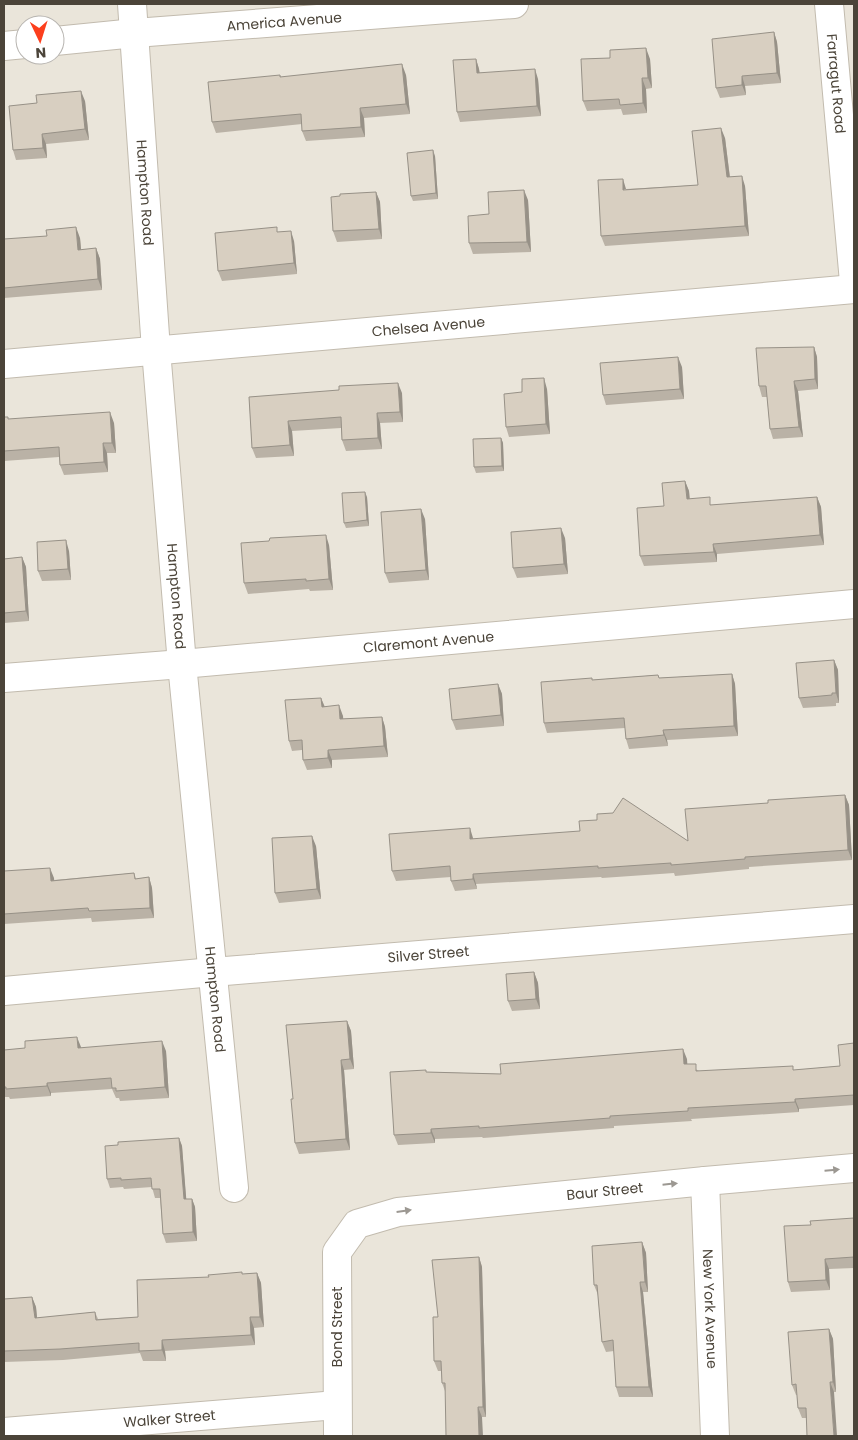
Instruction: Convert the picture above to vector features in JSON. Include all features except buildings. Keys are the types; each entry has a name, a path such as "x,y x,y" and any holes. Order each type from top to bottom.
{"street":[{"name":"Hampton Road","path":"132,4 156,350 182,664 234,1188"},
{"name":"America Avenue","path":"65,40 514,4"},
{"name":"Farragut Road","path":"829,4 854,282"},
{"name":"Chelsea Avenue","path":"4,364 854,289"},
{"name":"Claremont Avenue","path":"4,678 854,604"},
{"name":"Silver Street","path":"4,991 854,919"},
{"name":"Baur Street","path":"357,1224 398,1212 854,1168"},
{"name":"New York Avenue","path":"705,1181 715,1436"},
{"name":"Bond Street","path":"338,1436 337,1252 357,1224"},
{"name":"Walker Street","path":"4,1432 337,1405"}],"shaded area":[{"path":"4,4 854,4 854,1436 4,1436"}]}
